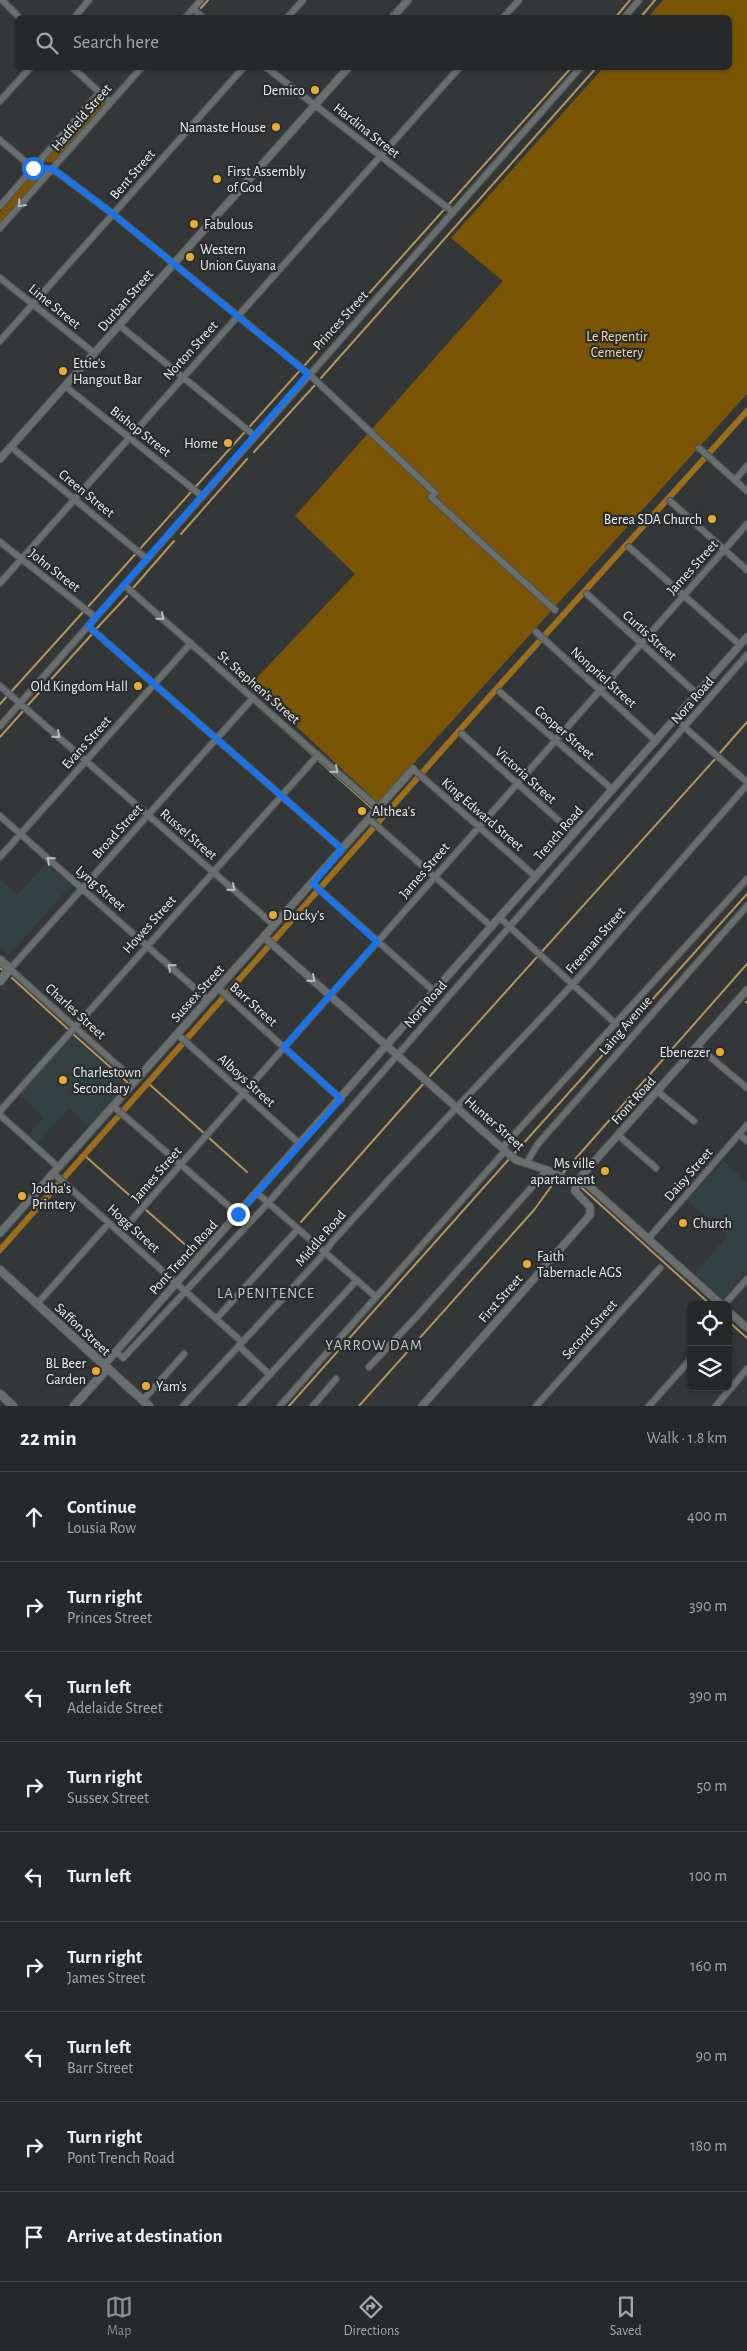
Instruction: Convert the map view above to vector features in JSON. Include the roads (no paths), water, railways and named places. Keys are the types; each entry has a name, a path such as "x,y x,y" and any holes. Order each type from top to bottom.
{"main road":[{"name":"Charles Street","path":"0,960 10,969"},
{"name":"Broad Street","path":"0,981 10,969"},
{"name":"Saffon Street","path":"0,1270 149,1406"},
{"path":"74,1406 106,1367"},
{"path":"0,1394 13,1406"}],"street":[{"path":"2,0 17,15"},
{"path":"77,15 90,0"},
{"path":"188,15 201,0"},
{"path":"290,15 303,0"},
{"path":"395,15 408,0"},
{"path":"506,15 519,0"},
{"path":"626,15 639,0"},
{"path":"193,9 200,15"},
{"path":"0,101 28,70"},
{"path":"75,70 110,102"},
{"name":"Hadfield Street","path":"0,228 139,70"},
{"name":"Bent Street","path":"0,341 241,70"},
{"name":"Hardina Street","path":"270,70 453,212"},
{"name":"Durban Street","path":"0,459 346,70"},
{"name":"Norton Street","path":"0,584 457,70"},
{"name":"Princes Street","path":"0,726 124,585 145,557 200,494 578,70"},
{"name":"Hadfield Street","path":"0,206 100,92"},
{"path":"0,140 33,168 53,169 113,214 307,373 435,493 431,497 555,610"},
{"name":"Lime Street","path":"0,278 94,354"},
{"path":"119,325 253,434"},
{"name":"Bishop Street","path":"64,386 200,494"},
{"name":"Creen Street","path":"11,447 145,557"},
{"path":"700,450 747,491"},
{"path":"735,480 747,466"},
{"path":"670,501 747,570"},
{"name":"James Street","path":"120,1233 747,524"},
{"name":"John Street","path":"0,542 95,617"},
{"path":"629,547 740,645"},
{"name":"St. Stephen's Street","path":"124,585 378,808"},
{"name":"Curtis Street","path":"587,594 697,694"},
{"path":"88,626 342,849"},
{"name":"Nonpriel Street","path":"536,632 656,741"},
{"name":"Trench Road","path":"341,1099 747,637"},
{"name":"Evans Street","path":"0,857 191,643"},
{"name":"Nora Road","path":"116,1352 123,1358 268,1203 747,655"},
{"name":"Russel Street","path":"0,686 274,925"},
{"name":"Cooper Street","path":"500,692 613,790"},
{"name":"Broad Street","path":"10,969 253,698"},
{"path":"675,719 747,784"},
{"name":"Victoria Street","path":"462,734 574,834"},
{"name":"Howes Street","path":"0,1111 318,754"},
{"name":"Sussex Street","path":"0,1233 116,1108 135,1081 266,939 274,925 313,884 413,769"},
{"name":"King Edward Street","path":"413,769 536,878"},
{"name":"Freeman Street","path":"456,1107 573,984 747,784"},
{"name":"Lyng Street","path":"0,816 208,1000"},
{"path":"369,819 492,927"},
{"path":"280,1406 616,1024 747,879"},
{"path":"313,884 435,992"},
{"name":"Laing Avenue","path":"526,1164 538,1145 747,906"},
{"path":"500,918 616,1024"},
{"name":"Hunter Street","path":"266,939 516,1160 547,1170 566,1180 587,1184 718,1301"},
{"name":"Charles Street","path":"10,969 135,1081"},
{"name":"Barr Street","path":"220,990 341,1099"},
{"name":"Front Road","path":"577,1181 747,990"},
{"name":"Alboys Street","path":"179,1035 300,1144"},
{"path":"697,1046 747,1088"},
{"path":"657,1091 694,1121"},
{"name":"Pont Trench Road","path":"106,1367 116,1352 341,1099"},
{"name":"Middle Road","path":"183,1406 325,1253 332,1242 456,1107"},
{"path":"116,1108 238,1214"},
{"name":"Hogg Street","path":"0,1115 68,1186 216,1319 270,1375"},
{"name":"Daisy Street","path":"648,1239 747,1125"},
{"path":"739,1134 747,1141"},
{"path":"618,1135 656,1168"},
{"path":"369,1366 419,1314 547,1170"},
{"name":"First Street","path":"422,1406 590,1215 590,1207 575,1191 577,1181"},
{"path":"257,1193 376,1297"},
{"path":"37,1304 109,1223"},
{"path":"216,1319 298,1229"},
{"name":"Second Street","path":"536,1406 660,1268"},
{"path":"727,1301 747,1279"},
{"path":"241,1406 357,1280"},
{"path":"732,1314 747,1328"},
{"path":"143,1400 184,1354"},
{"path":"649,1406 687,1363"},
{"path":"716,1406 747,1369"},
{"path":"313,1406 336,1379"}],"waterway":[{"path":"201,8 208,0"},
{"path":"618,15 630,0"},
{"path":"642,15 655,0"},
{"path":"87,608 569,70"},
{"path":"321,378 594,70"},
{"path":"254,452 315,385"},
{"path":"0,1250 490,696 747,411"},
{"path":"181,534 247,459"},
{"path":"133,588 174,541"},
{"path":"97,628 127,596"},
{"path":"0,704 84,611"},
{"path":"28,705 93,633"},
{"path":"260,708 374,810"},
{"path":"0,737 24,710"},
{"path":"719,754 747,722"},
{"path":"430,1076 716,758"},
{"path":"378,813 383,818"},
{"path":"513,1155 747,894"},
{"path":"562,1174 747,964"},
{"path":"0,968 4,971"},
{"path":"12,978 69,1030"},
{"path":"73,1034 127,1082"},
{"path":"148,1083 205,1134"},
{"path":"301,1222 424,1083"},
{"path":"208,1137 247,1172"},
{"path":"84,1155 198,1256"},
{"path":"289,1406 510,1158"},
{"path":"359,1406 534,1210 558,1177"},
{"path":"582,1188 707,1301"},
{"path":"732,1325 747,1338"}],"place":[{"name":"Demico","path":"315,90"},
{"name":"Namaste House","path":"276,127"},
{"name":"First Assembly of God","path":"217,179"},
{"name":"Fabulous","path":"194,224"},
{"name":"Western Union Guyana","path":"190,257"},
{"name":"Ettie's Hangout Bar","path":"63,371"},
{"name":"Home","path":"228,443"},
{"name":"Berea SDA Church","path":"712,519"},
{"name":"Old Kingdom Hall","path":"138,686"},
{"name":"Althea's","path":"362,811"},
{"name":"Ducky's","path":"273,915"},
{"name":"Ebenezer","path":"720,1052"},
{"name":"Charlestown Secondary","path":"63,1080"},
{"name":"Ms ville apartament","path":"605,1171"},
{"name":"Jodha's Printery","path":"22,1196"},
{"name":"Church","path":"683,1223"},
{"name":"Faith Tabernacle AGS","path":"527,1264"},
{"name":"BL Beer Garden","path":"96,1371"},
{"name":"Yam's","path":"146,1386"}],"district":[{"name":"LA PENITENCE","path":"266,1293"},
{"name":"YARROW DAM","path":"374,1345"}],"park label":[{"name":"Le Repentir Cemetery","path":"617,344"}]}
